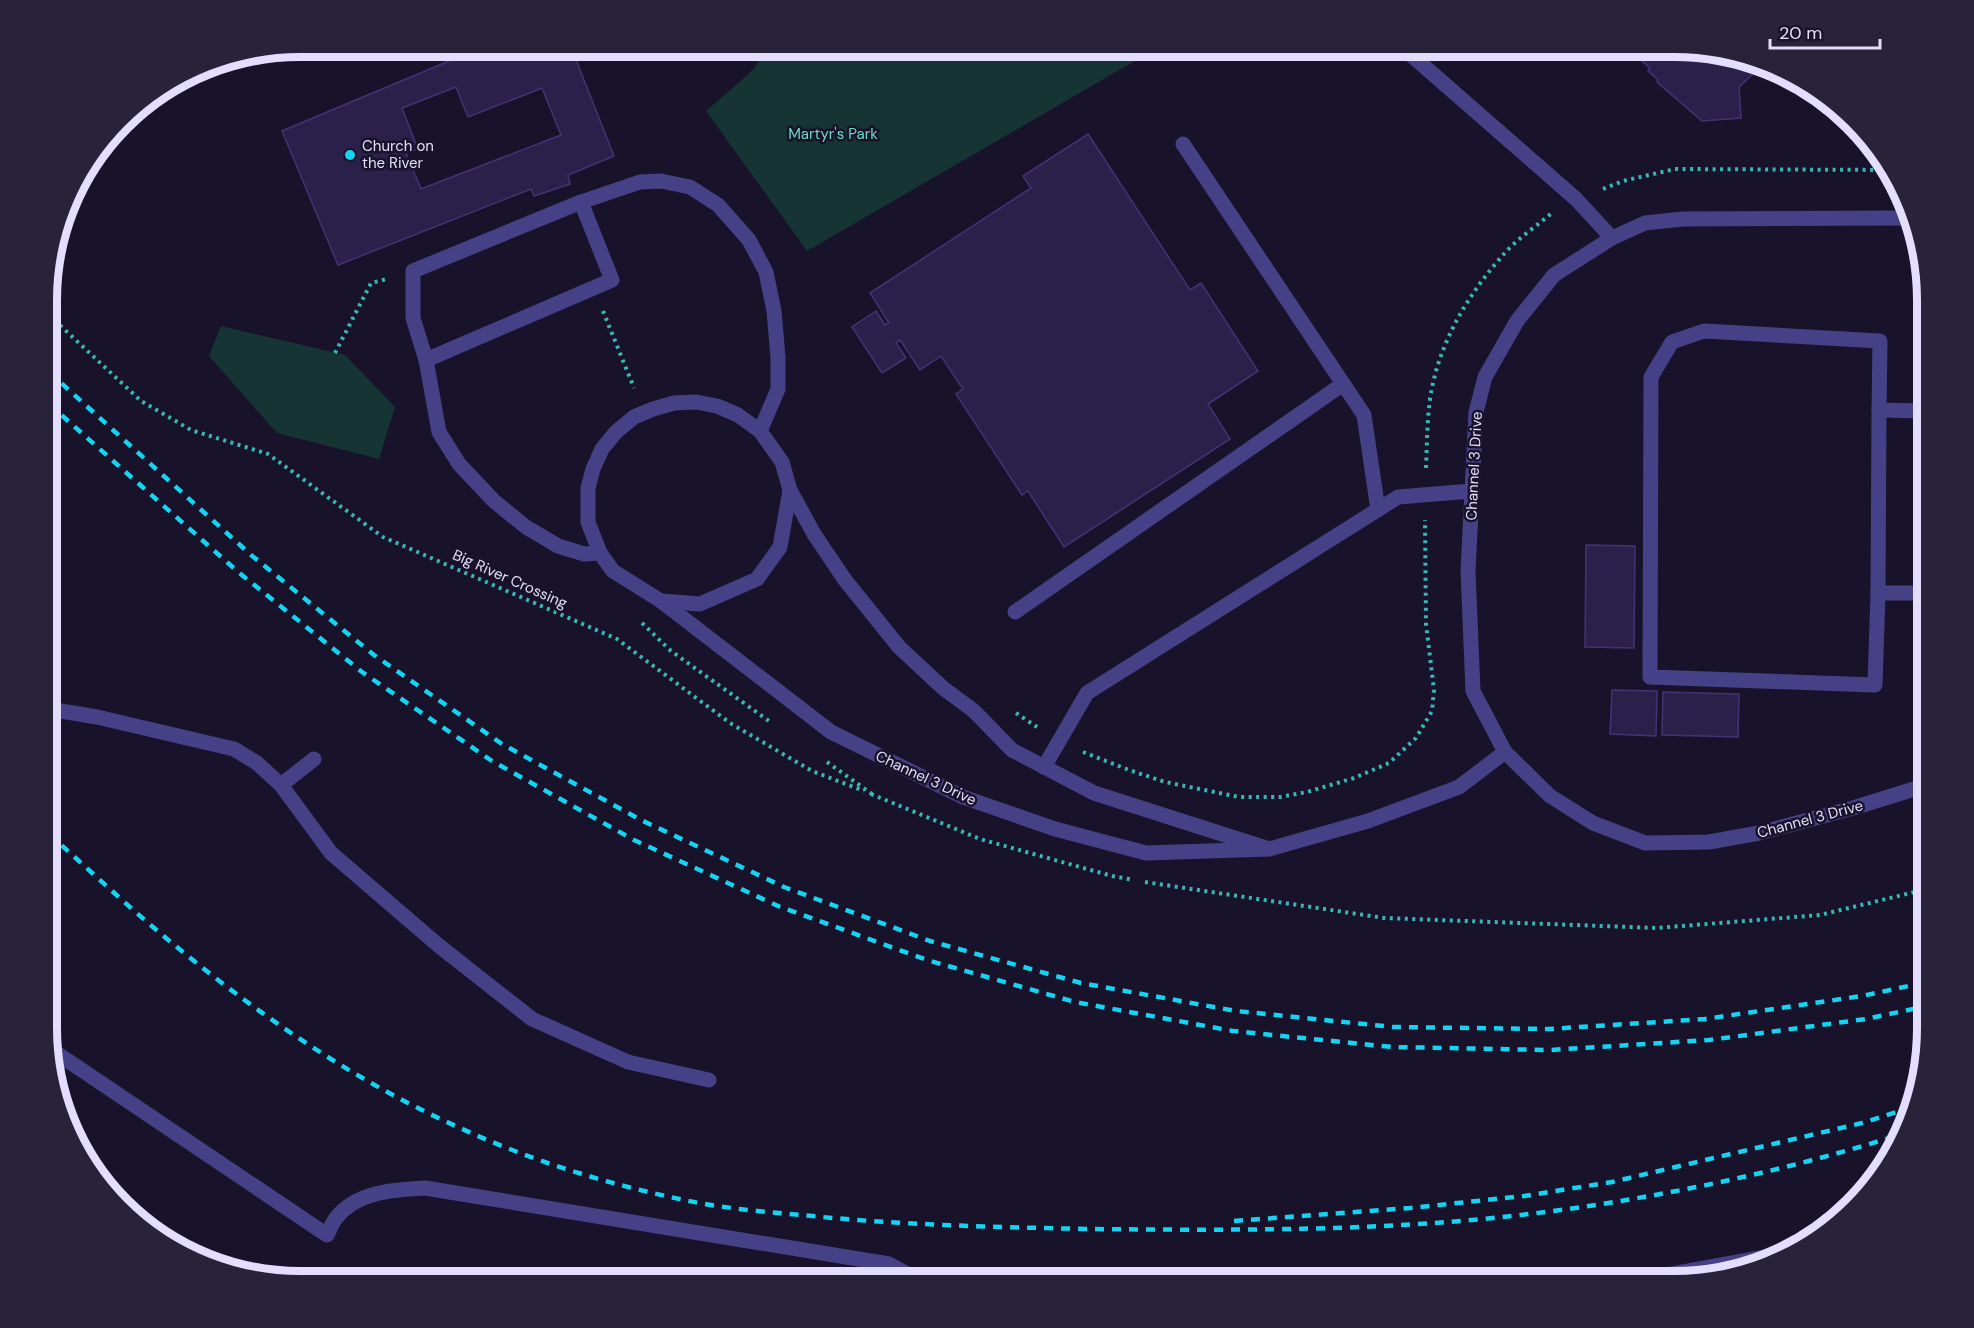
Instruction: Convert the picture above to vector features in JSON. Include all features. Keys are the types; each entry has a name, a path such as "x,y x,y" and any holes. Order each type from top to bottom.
{"street":[{"path":"1415,57 1576,199 1612,238"},
{"path":"1183,144 1364,415 1378,510"},
{"path":"600,554 584,554 558,546 526,527 494,501 459,464 439,432 426,360 413,318 413,271 581,202 640,182 661,182 690,187 718,205 749,240 766,272 774,311 778,390 760,431"},
{"path":"426,360 612,280 581,202"},
{"name":"Channel 3 Drive","path":"1903,218 1683,219 1645,223 1612,238 1554,274 1527,306 1485,377 1476,412 1468,570 1473,691 1505,752 1550,796 1593,823 1645,843 1709,842 1759,833 1917,788"},
{"path":"1704,331 1880,340 1879,410 1875,685 1650,677 1651,377 1672,342 1704,331"},
{"path":"1015,612 1343,384"},
{"name":"Channel 3 Drive","path":"1269,849 1094,793 1012,750 974,711 943,688 899,647 845,580 814,534 790,490 782,462 760,431 738,415 717,406 696,402 663,406 634,417 616,432 603,449 593,469 588,488 588,522 600,554 613,572 660,601 831,732 963,797 1055,829 1146,853 1269,849 1368,821 1459,787 1505,752"},
{"path":"1879,410 1917,411"},
{"name":"Channel 3 Drive","path":"660,601 700,604 757,579 780,547 790,490"},
{"path":"1044,767 1087,693 1398,497 1472,491"},
{"path":"1878,593 1917,592"},
{"path":"57,711 98,717 234,749 257,763 281,785 331,853 438,945 532,1019 628,1062 709,1080"},
{"path":"281,785 314,759"},
{"path":"59,1054 327,1235 336,1217 358,1199 390,1190 425,1188 889,1264 902,1271"},
{"path":"1695,1270 1743,1261"}],"path":[{"path":"335,353 371,283 413,271"},
{"name":"Big River Crossing","path":"57,322 141,401 191,430 268,454 382,537 617,639 730,723 812,771 980,839 1112,876 1384,918 1657,928 1820,915 1917,891"},
{"path":"609,323 637,395"}],"green space":[{"name":"Martyr's Park","path":"761,57 1142,57 807,251 706,111 753,70"},
{"path":"221,326 345,355 395,407 379,459 277,433 209,356"}],"building":[{"name":"Church on the River","path":"447,57 575,57 614,156 568,175 570,184 534,196 531,189 338,265 282,131 449,61","holes":["456,87 468,117 542,88 561,135 421,189 406,153 418,149 402,108"]},
{"path":"1637,57 1706,59 1737,65 1754,71 1754,73 1739,87 1741,118 1702,121 1657,82 1658,80 1648,71 1650,68"},
{"path":"1088,134 1190,290 1201,283 1258,371 1208,404 1230,439 1064,547 1028,491 1022,495 956,394 963,389 941,356 920,370 900,340 896,343 906,358 882,373 852,327 876,311 885,325 889,323 870,293 1031,188 1023,176"},
{"path":"1586,545 1635,546 1634,648 1585,647"},
{"path":"1612,690 1657,691 1656,736 1610,734"},
{"path":"1663,692 1739,694 1738,737 1662,735"}],"railway":[{"path":"57,379 251,555 374,655 502,744 641,820 784,887 930,941 1081,983 1236,1011 1393,1027 1549,1029 1705,1019 1862,996 1917,984"},
{"path":"57,411 237,571 362,672 492,761 634,840 778,906 927,960 1075,1002 1233,1031 1392,1047 1550,1050 1709,1040 1866,1019 1917,1008"},
{"path":"57,841 146,921 229,989 340,1065 379,1087 458,1127 540,1160 626,1186 713,1205 838,1218 981,1226 1219,1230 1392,1226 1553,1211 1671,1192 1788,1166 1891,1137"},
{"path":"1234,1221 1410,1208 1524,1196 1612,1182 1862,1123 1903,1110"}],"place":[{"name":"Church on the River","path":"350,155"}]}
